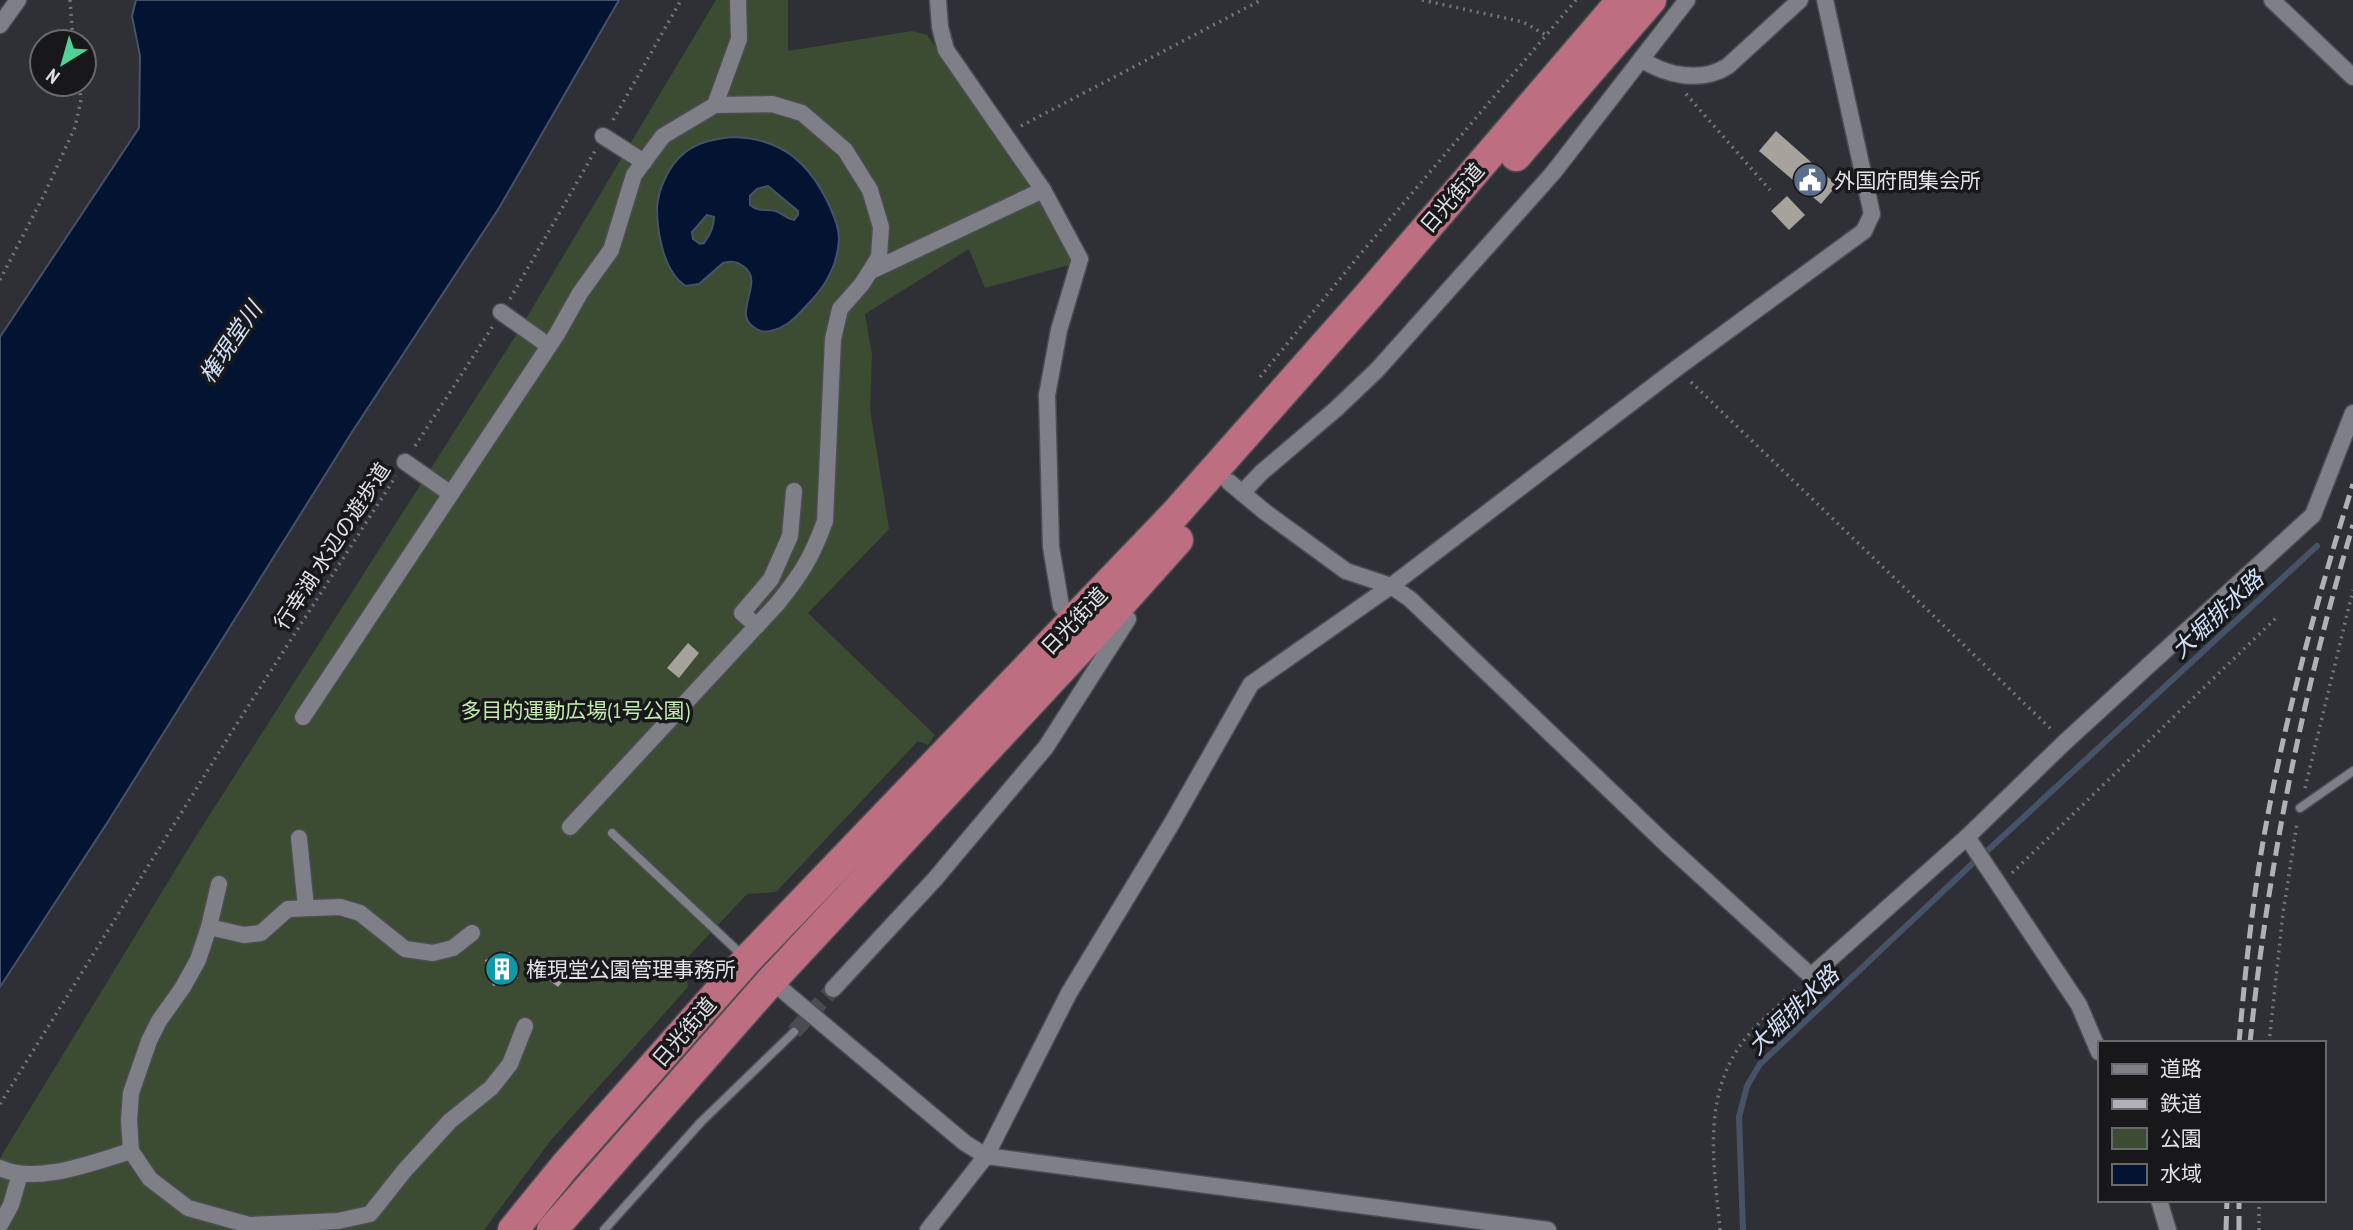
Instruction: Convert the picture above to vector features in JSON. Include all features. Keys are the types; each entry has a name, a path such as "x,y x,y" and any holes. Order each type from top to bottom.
{"highway":[{"name":"日光街道","path":"552,1230 1083,629 1176,513 1369,295 1622,0"},
{"name":"日光街道","path":"513,1230 565,1166 747,960 1083,629 1116,610 1236,487 1651,0"}],"street":[{"path":"0,25 18,0"},
{"path":"715,105 739,39 737,0"},
{"path":"938,0 940,27 946,50 1043,190 1080,258 1059,330 1048,395 1051,547 1057,590 1061,606 1083,629"},
{"path":"1687,0 1553,173 1377,370 1262,472 1236,487 1346,570 1391,586 1410,599 1666,844 1811,976 1967,837 2065,742 2313,514 2353,413"},
{"path":"1641,59 1668,73 1704,76 1717,74 1800,0"},
{"path":"928,1230 986,1156 1069,993 1172,823 1251,684 1391,586 1677,368 1864,231 1872,214 1825,0"},
{"path":"2272,0 2353,77"},
{"path":"303,718 549,346 580,293 611,250 634,175 663,136 715,105 772,104 802,113 845,150 870,190 881,227 879,257 840,309 833,339 825,521 803,572 757,626 570,827"},
{"path":"603,136 643,162"},
{"path":"870,271 1043,190"},
{"path":"501,312 549,346"},
{"path":"405,462 451,494"},
{"path":"757,626 742,612 771,579 790,536 794,491"},
{"path":"833,989 934,879 1045,747 1128,620 1116,610"},
{"path":"1967,837 2079,1005 2098,1050"},
{"path":"299,838 306,907"},
{"path":"219,884 209,927 193,969 159,1021 131,1093 131,1152 150,1179 188,1208 249,1228 338,1221 370,1214"},
{"path":"209,927 244,935 261,933 288,909 340,907 360,913 405,949 433,953 453,948 472,933"},
{"path":"747,960 965,1143 986,1156 1548,1230"},
{"path":"366,1230 370,1214 405,1170 450,1121 491,1088 510,1064 525,1026"},
{"path":"0,1168 12,1174 45,1173 131,1152"},
{"path":"0,1225 11,1205 20,1174"},
{"path":"2160,1202 2168,1230"}],"lane":[{"path":"2300,808 2353,771"},
{"path":"612,833 747,960"},
{"path":"604,1230 701,1122 794,1031"}],"path":[{"path":"70,0 72,28"},
{"name":"行幸湖 水辺の遊歩道","path":"0,1104 224,744 522,279 681,0"},
{"path":"1006,134 1261,0"},
{"path":"1422,0 1523,22 1546,35"},
{"path":"1253,385 1576,0"},
{"path":"1668,73 1770,190"},
{"path":"0,280 45,193 75,127 81,98"},
{"path":"1677,368 2065,742"},
{"path":"1998,886 2276,618"},
{"path":"1720,1230 1713,1153 1713,1121 1718,1089 1728,1063 1746,1037 1811,976"},
{"path":"2259,1202 2259,1230"}],"green space":[{"name":"多目的運動広場(1号公園)","path":"716,0 788,0 788,51 912,31 927,35 1032,184 1071,254 1069,265 985,288 969,249 865,314 872,354 870,409 889,529 808,613 935,735 928,745 918,741 776,892 747,894 684,961 688,987 551,1140 484,1230 0,1230 0,1158 193,841 518,332"}],"water":[{"name":"権現堂川","path":"136,0 619,0 499,208 352,432 109,820 0,987 0,337 139,128 140,56 132,16"},
{"path":"732,137 766,142 792,156 822,191 838,230 836,257 820,290 791,321 770,331 758,330 747,320 751,276 743,266 733,262 723,263 699,284 686,286 672,272 660,240 657,208 668,172 677,160 693,147","holes":["768,186 798,211 794,220 778,212 757,209 750,205 750,196 757,189","707,215 714,217 713,224 706,240 700,244 693,239 692,232"]}],"building":[{"path":"1776,131 1837,185 1821,204 1759,151"},
{"path":"1787,196 1805,215 1789,230 1771,211"},
{"path":"688,643 699,653 679,678 667,668"},
{"name":"権現堂公園管理事務所","path":"510,952 518,978 493,986 485,960"},
{"path":"556,973 564,980 558,987 550,981"}],"waterway":[{"name":"大堀排水路","path":"1987,851 2317,546"},
{"name":"大堀排水路","path":"1743,1230 1739,1117 1747,1086 1760,1064 1973,863"}],"tunnel":[{"path":"794,1032 833,989"}],"railway":[{"path":"2239,1041 2252,913 2272,791 2303,658 2353,484"},
{"path":"2250,1041 2267,912 2289,782 2318,653 2353,525"},
{"path":"2226,1230 2227,1202"},
{"path":"2239,1202 2239,1230"}],"place":[{"name":"外国府間集会所","path":"1810,180"},
{"name":"権現堂公園管理事務所","path":"502,969"}]}
